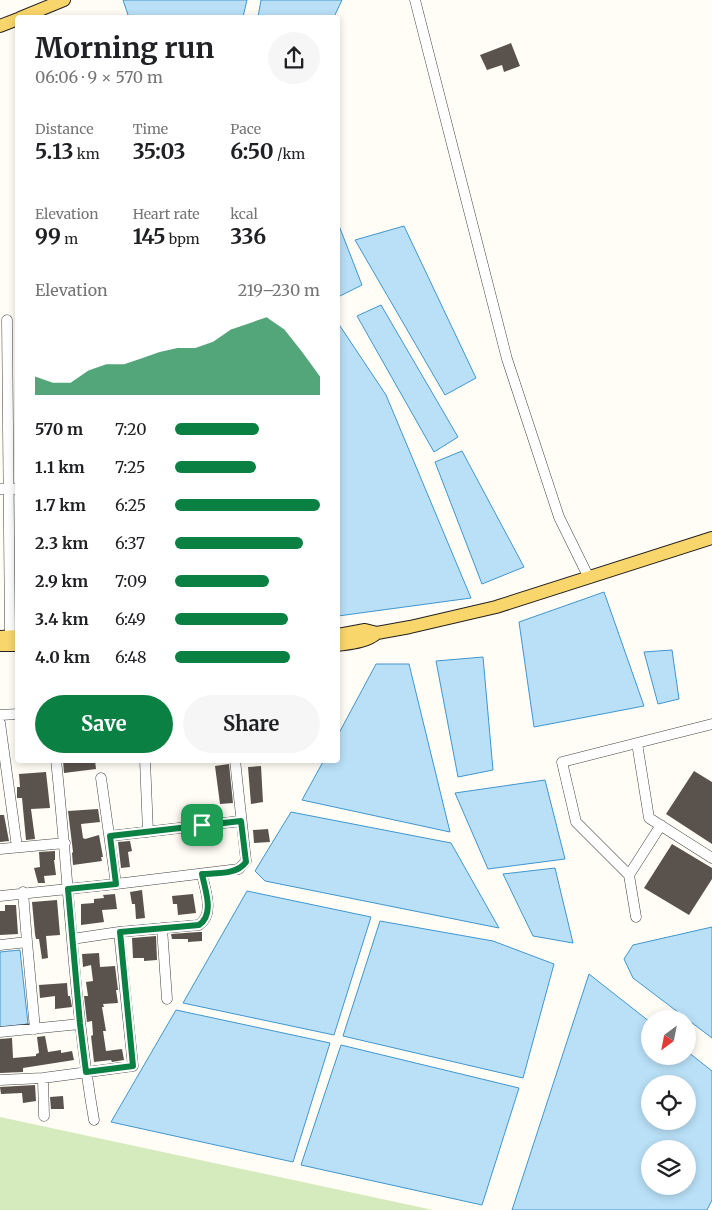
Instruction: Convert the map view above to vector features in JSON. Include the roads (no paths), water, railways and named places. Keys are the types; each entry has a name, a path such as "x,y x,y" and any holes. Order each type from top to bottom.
{"main road":[{"path":"26,15 64,0"},
{"path":"0,26 15,20"},
{"path":"340,634 365,630 377,632 410,627 496,607 712,538"},
{"path":"340,644 371,638 377,632"},
{"path":"0,645 11,638"}],"street":[{"path":"415,0 507,359 559,517 589,578"},
{"path":"7,320 3,369 9,489 11,638"},
{"path":"0,715 15,714"},
{"path":"0,722 2,756 17,847"},
{"path":"636,917 629,875 576,822 562,762 712,724"},
{"path":"637,743 649,818 712,858"},
{"path":"56,763 80,1024 94,1120"},
{"path":"145,763 148,832"},
{"path":"0,896 236,870 246,862 235,763"},
{"path":"101,778 116,884"},
{"path":"110,836 241,821"},
{"path":"629,875 660,825"},
{"path":"0,848 65,843"},
{"path":"72,938 199,925 203,922 208,911 202,874"},
{"path":"23,892 35,1029"},
{"path":"162,928 167,999"},
{"path":"0,1080 43,1078 133,1066 120,932"},
{"path":"0,945 26,942"},
{"path":"0,1032 80,1024"},
{"path":"43,1078 44,1116"}],"water":[{"path":"123,0 247,0 243,15 128,15"},
{"path":"261,0 342,0 335,15 258,15"},
{"path":"404,226 476,378 445,395 355,240"},
{"path":"340,228 362,285 340,296"},
{"path":"381,305 458,437 434,452 357,316"},
{"path":"340,326 386,395 471,598 340,616"},
{"path":"462,451 524,567 482,584 435,462"},
{"path":"604,592 644,706 534,727 519,622"},
{"path":"672,650 679,699 658,704 644,652"},
{"path":"483,657 493,770 458,777 436,661"},
{"path":"376,664 409,664 450,832 302,800 322,763 340,763 340,731"},
{"path":"545,780 565,859 488,869 455,793"},
{"path":"291,812 451,843 499,928 265,881 255,871"},
{"path":"555,868 573,943 533,936 503,874"},
{"path":"247,891 371,917 334,1035 183,1003"},
{"path":"380,921 493,941 554,964 523,1078 343,1036"},
{"path":"712,927 712,1038 696,1026 696,1010 675,1010 633,978 624,959 633,945"},
{"path":"20,950 28,1024 0,1027 0,952"},
{"path":"589,974 641,1015 641,1065 696,1065 696,1058 712,1071 712,1200 707,1210 512,1210"},
{"path":"176,1010 330,1043 293,1162 111,1122"},
{"path":"341,1045 519,1088 482,1205 301,1165"}]}
